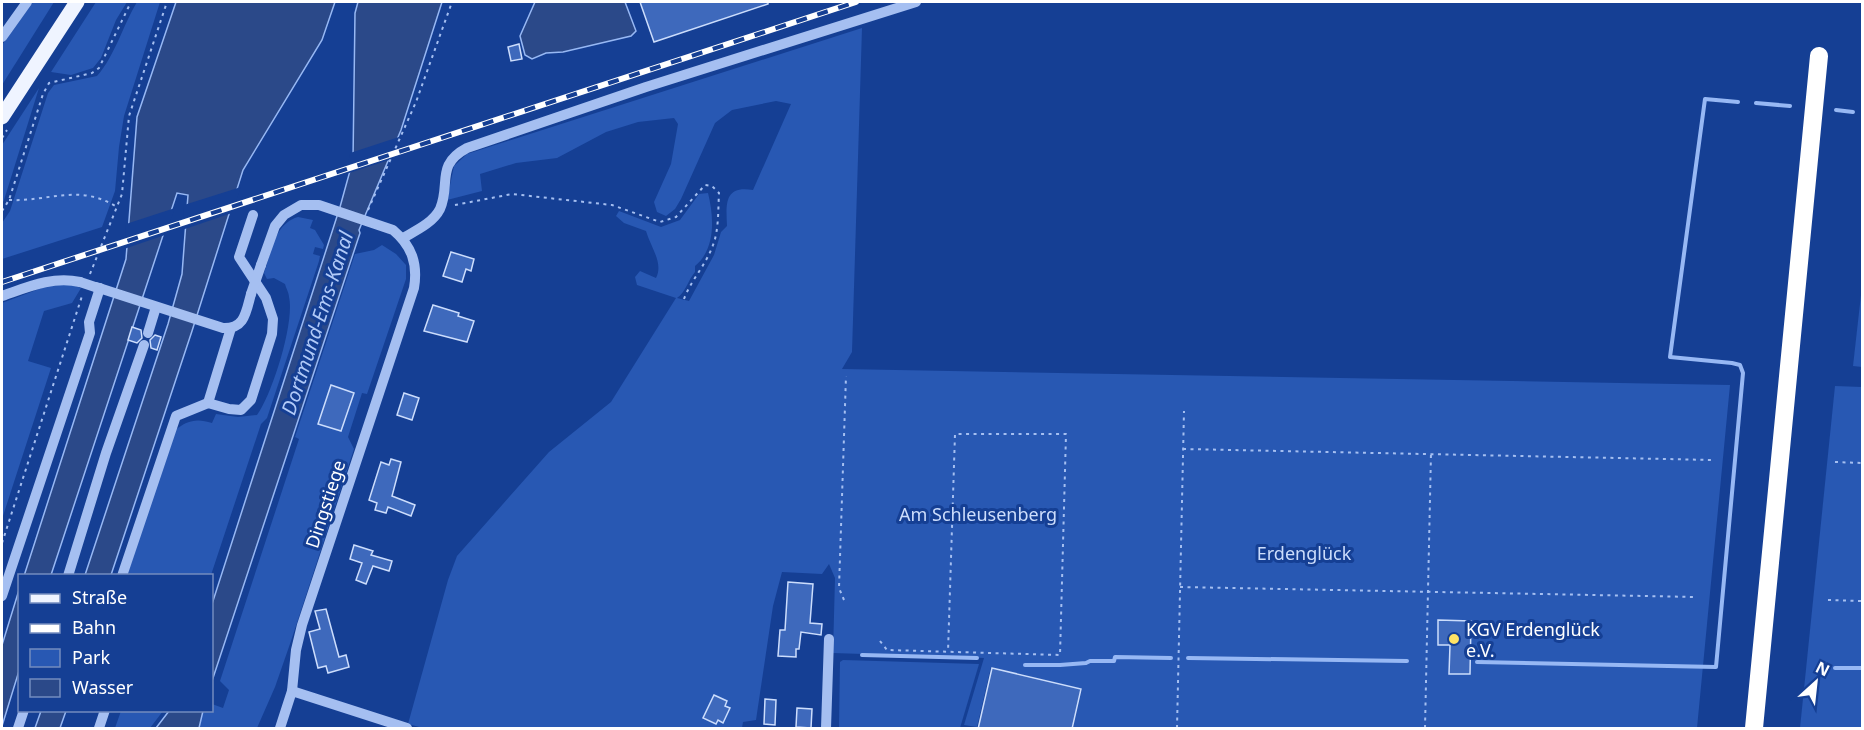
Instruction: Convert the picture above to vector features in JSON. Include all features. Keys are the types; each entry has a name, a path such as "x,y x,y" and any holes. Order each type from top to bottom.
{"highway":[{"path":"1754,729 1819,56"}],"main road":[{"path":"2,117 77,2"}],"street":[{"path":"2,37 27,2"},
{"path":"2,296 54,279 67,279 215,326 231,328 242,321 275,226 289,211 301,205 319,205 338,212 365,216 393,230 403,238 435,217 440,208 450,159 467,148 646,87 916,2"},
{"path":"123,574 176,416 208,402 229,409 241,410 251,400 272,334 273,319 269,305 239,257 253,215"},
{"name":"Dingstiege","path":"280,729 292,691 296,650 302,625 414,288 416,264 403,238"},
{"path":"2,596 90,333 90,285"},
{"path":"148,333 156,307"},
{"path":"208,402 231,328"},
{"path":"69,574 106,453 144,345"},
{"path":"826,729 829,639"},
{"path":"292,691 407,729"},
{"path":"18,729 24,712"},
{"path":"99,729 105,712"}],"path":[{"path":"2,211 9,200 43,94 50,83 92,73 99,68 131,2"},
{"path":"2,543 122,194 129,116 167,2"},
{"path":"365,216 416,102 452,2"},
{"path":"440,208 512,194 612,205 660,222 676,217 705,185 712,186 718,193 714,243 704,265 689,285 684,299"},
{"path":"9,200 65,194 91,195 104,199 117,207"},
{"path":"844,600 839,588 846,376"},
{"path":"1177,729 1184,411"},
{"path":"880,641 887,650 948,652 1060,655 1066,434 955,434 948,652"},
{"path":"1183,449 1713,459"},
{"path":"1425,729 1431,453"},
{"path":"1835,462 1863,463"},
{"path":"1180,587 1696,597"},
{"path":"1828,600 1863,601"}],"green space":[{"path":"33,2 54,2 2,85 2,45"},
{"path":"96,2 127,2 116,20 101,58 93,68 71,75 51,72"},
{"path":"137,2 160,2 124,116 115,191 102,227 2,259 2,223 10,211 48,93 54,85 97,76 114,50"},
{"path":"862,28 852,352 842,369 1730,385 1697,728 1073,728 1082,689 991,667 977,727 964,725 984,658 833,653 835,578 829,564 822,574 782,572 773,606 756,720 743,722 742,728 423,728 408,724 448,580 457,556 549,452 611,402 676,298 637,285 635,277 640,271 656,278 657,260 646,231 624,223 616,216 619,211 661,227 680,220 699,194 708,193 712,222 710,242 702,259 695,266 695,272 683,293 677,298 689,301 714,255 721,232 727,226 729,198 737,190 753,190 791,104 776,101 732,110 715,123 681,199 675,209 666,216 657,212 654,202 671,164 678,124 674,118 638,122 606,132 557,158 516,163 480,174 482,191 447,200 454,166 467,154"},
{"path":"39,88 4,200 2,204 2,145"},
{"path":"298,217 313,220 310,228 315,230 324,245 323,249 315,247 313,254 320,256 319,261 267,418 261,424 211,574 128,574 174,431 192,421 212,423 216,414 238,417 257,415 269,392 281,358 290,308 285,284 274,278 267,279 264,273 275,239 290,221"},
{"path":"382,245 396,254 406,265 406,279 367,394 362,393 348,437 354,449 275,687 257,728 199,728 203,712 213,712 213,704 223,708 229,690 220,681 299,439 295,437 355,254 374,250"},
{"path":"71,284 81,288 72,303 44,311 28,361 51,368 2,519 2,303 47,286"},
{"path":"1862,286 1862,367 1853,366"},
{"path":"1835,386 1862,387 1862,728 1800,728"},
{"path":"843,660 979,664 960,728 839,728 840,662"},
{"path":"120,712 162,712 150,728 115,728"}],"water":[{"path":"176,2 335,2 322,40 243,170 111,574 85,574 168,324 182,274 188,195 177,193 51,574 25,574 126,259 137,117"},
{"name":"Dortmund-Ems-Kanal","path":"358,2 442,2 401,130 359,230 360,233 213,678 213,601 340,207 353,160 355,13"},
{"path":"535,2 625,2 636,31 631,36 563,52 546,53 532,59 525,55 520,36"},
{"path":"18,593 18,674 2,726 2,645"},
{"path":"41,712 66,712 60,728 35,728"},
{"path":"168,712 203,712 199,728 156,728"}],"pier":[{"path":"402,136 392,159 346,174 350,153"},
{"path":"241,187 232,213 182,230 184,205"},
{"path":"175,208 165,235 124,249 126,224"}],"building":[{"path":"640,2 768,2 768,4 654,42"},
{"path":"519,44 522,59 511,61 508,47"},
{"path":"451,252 474,259 471,271 466,269 462,282 443,276"},
{"path":"433,305 459,313 458,316 474,321 467,342 424,331"},
{"path":"132,327 141,330 142,338 137,343 128,340"},
{"path":"155,335 161,337 157,350 151,348 150,340"},
{"path":"331,385 354,393 341,431 318,424"},
{"path":"404,393 419,398 412,420 397,415"},
{"path":"391,459 401,462 392,496 415,505 411,516 388,507 386,513 375,510 377,503 369,500 381,462 389,465"},
{"path":"354,545 373,551 371,555 392,561 389,571 373,566 366,584 356,580 362,563 350,559"},
{"path":"788,582 813,584 810,623 822,624 821,635 801,632 796,657 778,656 780,630 785,630"},
{"path":"326,609 339,657 346,655 349,667 328,673 326,666 318,668 309,632 320,629 315,611"},
{"path":"1438,620 1471,621 1470,674 1449,674 1450,645 1438,645"},
{"path":"992,668 1081,689 1072,729 978,729"},
{"path":"714,695 727,701 725,706 730,708 723,723 718,720 716,724 703,718"},
{"path":"765,699 776,700 775,725 764,724"},
{"path":"797,708 812,709 811,728 796,727"}],"waterway":[{"path":"1477,662 1716,667 1743,373 1740,365 1732,363 1670,357 1705,99 1738,102"},
{"path":"1756,103 1790,106"},
{"path":"1836,110 1853,112"},
{"path":"862,655 977,658"},
{"path":"1025,665 1114,661 1115,657 1171,658"},
{"path":"1188,658 1407,661"},
{"path":"1835,668 1862,668"}],"railway":[{"path":"2,282 856,2"}],"place":[{"name":"KGV Erdenglück e.V.","path":"1454,639"}],"park label":[{"name":"Am Schleusenberg","path":"978,514"},
{"name":"Erdenglück","path":"1304,553"}]}
